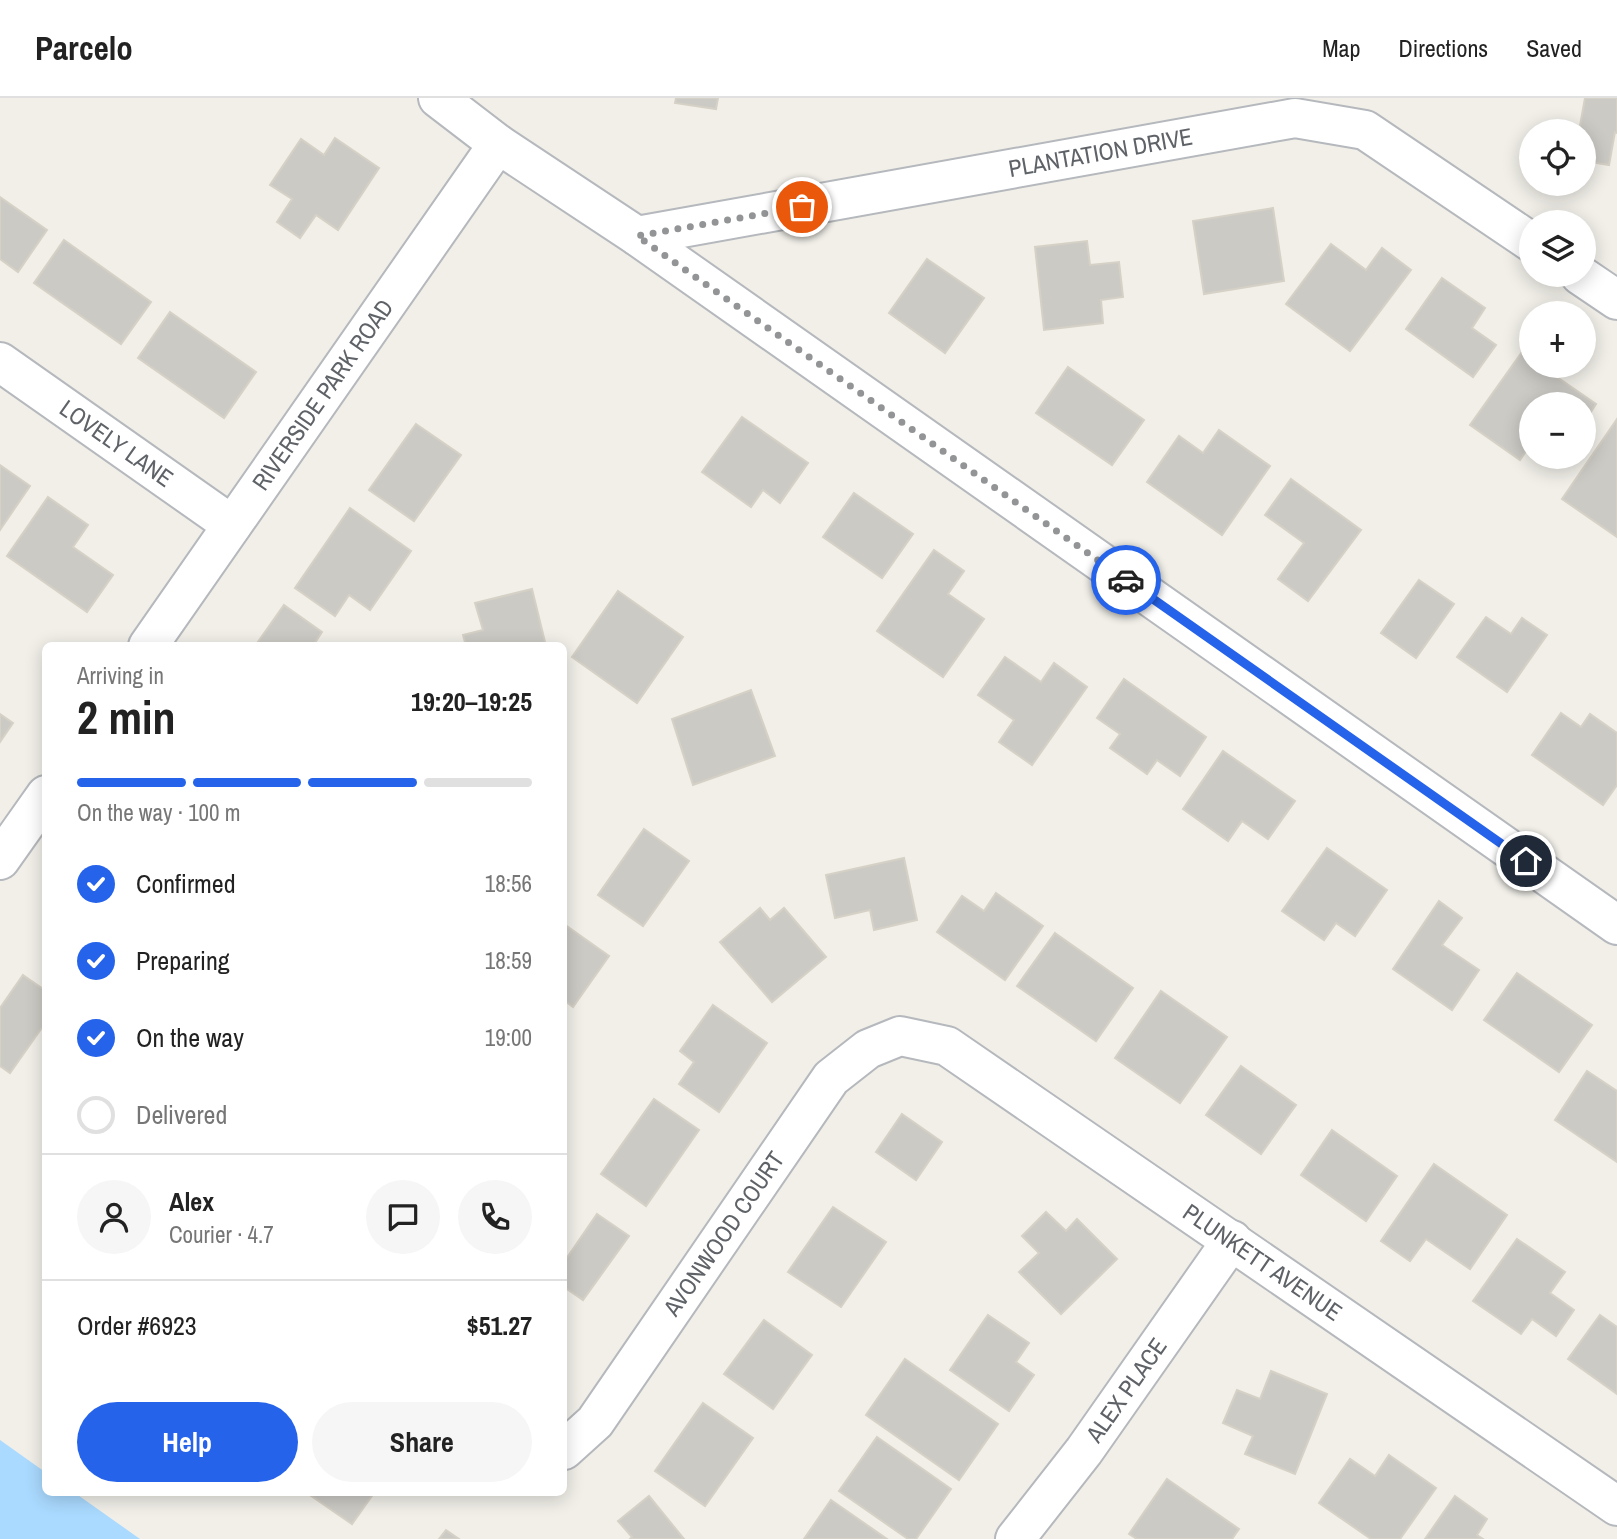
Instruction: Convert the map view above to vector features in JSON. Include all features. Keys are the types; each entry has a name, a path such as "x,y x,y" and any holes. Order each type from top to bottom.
{"street":[{"path":"438,98 498,144 637,236 1617,925"},
{"name":"PLANTATION DRIVE","path":"637,236 1295,118 1365,131 1519,234"},
{"name":"RIVERSIDE PARK ROAD","path":"151,642 498,144"},
{"path":"1596,286 1617,300"},
{"name":"LOVELY LANE","path":"0,362 232,525"},
{"path":"0,860 42,801"},
{"name":"PLUNKETT AVENUE","path":"900,1036 947,1046 1617,1506"},
{"name":"AVONWOOD COURT","path":"567,1447 595,1422 831,1078 868,1049 900,1036"},
{"name":"ALEX PLACE","path":"1015,1539 1084,1451 1232,1240"}],"water":[{"path":"0,1440 42,1470 42,1496 79,1496 140,1539 0,1539"}],"building":[{"path":"676,98 718,98 716,109 675,103"},
{"path":"1585,98 1617,98 1617,133 1615,132 1609,165 1596,163 1596,119 1581,119"},
{"path":"335,138 379,168 338,230 316,215 300,238 277,222 292,199 270,185 301,139 324,155"},
{"path":"0,197 47,230 18,272 0,259"},
{"path":"1273,208 1284,281 1204,294 1193,221"},
{"path":"64,240 151,302 121,344 34,283"},
{"path":"1087,241 1090,265 1119,262 1123,297 1101,300 1103,323 1044,330 1035,247"},
{"path":"1331,244 1366,270 1382,248 1411,270 1350,351 1286,304"},
{"path":"927,259 984,298 945,353 889,313"},
{"path":"1442,278 1485,308 1472,328 1496,345 1473,377 1406,329"},
{"path":"170,312 256,372 224,418 138,358"},
{"path":"1519,356 1519,378 1558,378 1579,392 1519,392 1519,459 1470,425"},
{"path":"1068,367 1144,420 1112,465 1036,413"},
{"path":"742,417 808,463 780,503 763,490 751,507 702,472"},
{"path":"1617,419 1617,537 1562,499 1583,469 1596,469 1596,450"},
{"path":"416,424 461,455 414,521 369,490"},
{"path":"1219,430 1270,466 1222,535 1147,482 1179,436 1203,453"},
{"path":"0,465 30,486 0,530"},
{"path":"1291,479 1361,530 1308,601 1278,579 1304,543 1265,515"},
{"path":"854,493 913,534 882,578 823,537"},
{"path":"48,497 88,525 73,547 113,575 87,612 7,556"},
{"path":"350,508 411,551 370,610 349,595 335,616 295,588"},
{"path":"934,550 964,571 948,594 984,619 943,677 877,631"},
{"path":"1419,580 1454,604 1416,658 1381,633"},
{"path":"532,589 545,642 465,642 463,635 483,630 475,603"},
{"path":"618,591 683,637 637,703 572,657"},
{"path":"284,605 322,632 316,642 258,642"},
{"path":"1486,617 1511,634 1522,618 1547,635 1507,692 1457,657"},
{"path":"1005,657 1041,682 1054,663 1087,687 1032,765 999,742 1014,720 978,695"},
{"path":"1124,679 1206,737 1180,776 1157,760 1147,774 1110,748 1120,734 1097,718"},
{"path":"751,690 775,756 693,785 672,719"},
{"path":"1561,713 1581,727 1590,714 1617,733 1617,785 1603,805 1532,755"},
{"path":"0,714 13,723 0,742"},
{"path":"1223,751 1295,801 1268,839 1242,821 1228,841 1183,809"},
{"path":"644,829 689,861 643,926 598,895"},
{"path":"1327,848 1387,890 1355,936 1336,923 1324,940 1282,911"},
{"path":"904,858 917,920 874,930 870,910 835,918 826,875"},
{"path":"996,893 1043,926 1005,980 937,932 962,896 984,911"},
{"path":"1439,901 1462,918 1442,945 1479,970 1452,1010 1393,969"},
{"path":"760,908 770,920 784,908 826,957 772,1002 720,942"},
{"path":"567,926 609,956 573,1007 567,1002"},
{"path":"1055,933 1133,988 1096,1041 1017,986"},
{"path":"1517,973 1592,1025 1559,1072 1484,1020"},
{"path":"23,975 42,988 42,1028 10,1073 0,1066 0,1008"},
{"path":"1161,991 1227,1037 1180,1103 1115,1058"},
{"path":"713,1005 767,1043 719,1112 679,1084 694,1062 680,1051"},
{"path":"1241,1066 1296,1105 1261,1154 1206,1115"},
{"path":"1587,1071 1617,1091 1617,1162 1555,1120"},
{"path":"654,1099 699,1130 646,1206 601,1174"},
{"path":"902,1114 942,1142 916,1180 876,1152"},
{"path":"1332,1130 1397,1176 1366,1221 1301,1175"},
{"path":"1434,1164 1507,1215 1470,1269 1426,1239 1410,1261 1381,1241"},
{"path":"833,1207 886,1242 841,1307 788,1272"},
{"path":"1046,1212 1066,1231 1077,1219 1117,1259 1061,1314 1019,1272 1039,1253 1022,1236"},
{"path":"597,1214 629,1236 583,1300 567,1289 567,1258"},
{"path":"1517,1239 1565,1272 1550,1293 1574,1310 1556,1336 1532,1319 1521,1334 1473,1301"},
{"path":"988,1315 1029,1343 1016,1362 1034,1375 1009,1411 950,1370"},
{"path":"1600,1315 1617,1327 1617,1394 1568,1359"},
{"path":"764,1320 812,1355 773,1409 724,1374"},
{"path":"905,1359 998,1424 959,1480 866,1415"},
{"path":"1271,1371 1327,1394 1295,1474 1245,1454 1253,1436 1223,1423 1237,1390 1260,1399"},
{"path":"703,1403 753,1438 705,1506 655,1471"},
{"path":"877,1437 951,1489 916,1539 908,1539 839,1491"},
{"path":"1389,1455 1436,1488 1400,1539 1371,1539 1319,1503 1350,1459 1375,1476"},
{"path":"1167,1479 1239,1529 1232,1539 1137,1539 1129,1534"},
{"path":"311,1496 372,1496 352,1524"},
{"path":"649,1496 684,1539 630,1539 632,1537 618,1521"},
{"path":"1455,1496 1487,1519 1477,1535 1483,1539 1425,1539"},
{"path":"831,1500 887,1539 804,1539"},
{"path":"446,1530 459,1539 439,1539"}],"way so far":[{"path":"802,207 637,236 1126,580"}],"route":[{"path":"1126,580 1526,861"}]}
